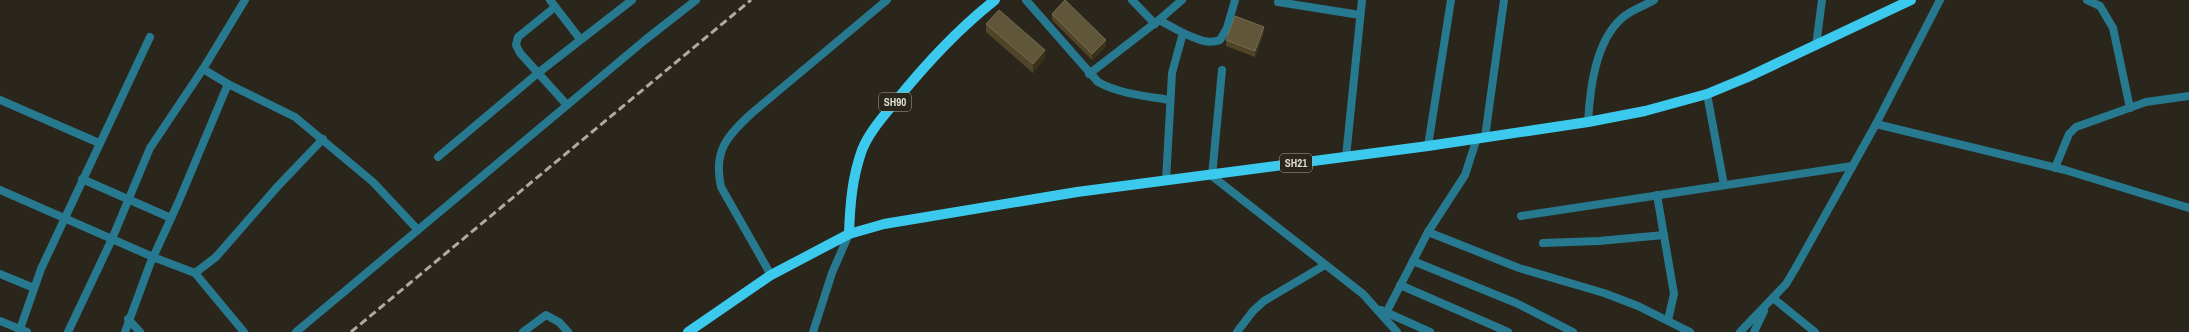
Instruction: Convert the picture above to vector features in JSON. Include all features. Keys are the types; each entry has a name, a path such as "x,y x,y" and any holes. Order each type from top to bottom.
{"main road":[{"name":"SH90","path":"849,234 850,203 854,176 863,149 877,124 946,45 995,0"},
{"name":"SH21","path":"688,332 771,275 849,234 884,224 1077,192 1212,176 1428,146 1588,122 1645,111 1707,94 1816,46 1911,0"}],"street":[{"path":"68,332 112,239 150,148 203,69 245,0"},
{"path":"438,158 538,73 632,0"},
{"path":"296,332 567,105 696,0"},
{"path":"771,275 721,187 718,172 719,159 724,143 733,131 752,113 887,0"},
{"path":"1026,0 1089,74 1109,88 1170,100"},
{"path":"1132,0 1157,22 1206,42 1214,43 1220,40 1227,28 1235,0"},
{"path":"1089,74 1157,22 1182,0"},
{"path":"1346,157 1362,0"},
{"path":"1428,146 1450,0"},
{"path":"1386,312 1428,232 1465,175 1481,138 1504,0"},
{"path":"1588,122 1591,80 1607,38 1624,17 1654,0"},
{"path":"1816,46 1822,0"},
{"path":"1740,332 1786,284 1876,124 1940,0"},
{"path":"2087,0 2100,6 2113,28 2130,108"},
{"path":"1278,2 1360,14"},
{"path":"567,105 520,53 516,45 518,37 553,3 580,40"},
{"path":"1166,181 1173,68 1183,33"},
{"path":"0,321 22,331 34,288 64,218 150,37"},
{"path":"203,69 228,84 295,117 373,182 418,230"},
{"path":"1222,70 1212,176 1363,294 1397,332"},
{"path":"125,332 128,319 153,257 228,84"},
{"path":"1707,94 1724,185"},
{"path":"2055,168 2069,134 2076,127 2157,100 2189,96"},
{"path":"0,100 99,143"},
{"path":"1876,124 2055,168 2189,208"},
{"path":"195,273 216,257 278,186 323,139"},
{"path":"1521,216 1852,166"},
{"path":"82,179 171,218"},
{"path":"0,190 153,257 195,273 244,332"},
{"path":"1657,195 1674,294 1668,320"},
{"path":"1428,232 1518,268 1604,293 1668,320 1690,332"},
{"path":"813,332 832,273 849,234"},
{"path":"1543,243 1599,241 1664,235"},
{"path":"1413,261 1516,303 1573,332"},
{"path":"1237,332 1253,311 1264,301 1325,265"},
{"path":"0,274 34,288"},
{"path":"1400,285 1508,332"},
{"path":"1754,332 1770,300"},
{"path":"1770,300 1815,332"},
{"path":"1375,308 1430,332"},
{"path":"523,332 546,315 559,322 568,332"},
{"path":"128,319 140,332"}],"building":[{"path":"1065,0 1106,40 1092,54 1052,14"},
{"path":"999,10 1045,50 1033,64 986,24"},
{"path":"1235,16 1264,27 1255,51 1226,40"}],"railway":[{"path":"351,332 751,0"}]}
